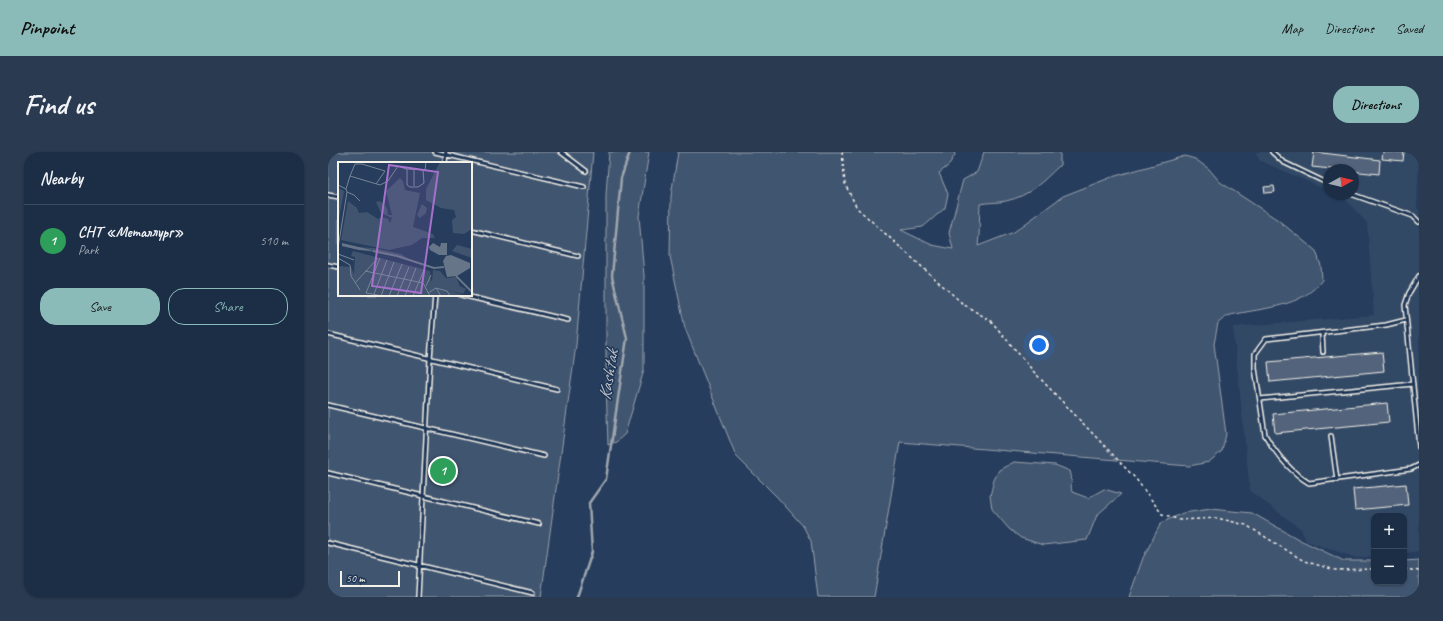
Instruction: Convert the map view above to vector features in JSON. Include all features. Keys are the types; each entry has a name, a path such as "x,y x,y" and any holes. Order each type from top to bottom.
{"lane":[{"path":"435,152 446,153 584,187"},
{"path":"561,152 586,171"},
{"path":"1272,152 1283,162 1323,181"},
{"path":"328,195 338,197"},
{"path":"1359,197 1419,218"},
{"path":"1412,216 1419,222"},
{"path":"472,230 578,256"},
{"path":"328,265 338,267"},
{"path":"1419,276 1409,293 1406,305 1406,320 1412,384 1418,424 1419,447"},
{"path":"418,597 426,429 435,296"},
{"path":"465,296 568,320"},
{"path":"1406,320 1386,325 1266,339 1255,354 1255,368 1265,435 1270,444 1296,475 1309,483 1411,469 1419,465"},
{"path":"1322,333 1323,352"},
{"path":"328,334 557,389"},
{"path":"1260,399 1412,384"},
{"path":"1413,391 1419,391"},
{"path":"328,405 544,456"},
{"path":"1331,436 1336,480"},
{"path":"328,473 539,524"},
{"path":"328,543 420,567 533,593"}],"path":[{"path":"842,152 845,184 857,208 963,304 991,321 1034,372 1136,479 1162,514 1180,520 1217,518 1246,525 1304,561 1335,570 1371,569"},
{"path":"1407,569 1419,571"}],"shaded area":[{"path":"328,152 593,152 576,345 541,597 328,597"},
{"path":"609,152 649,152 639,216 644,276 644,370 625,434 616,442 608,445 606,380 606,195"},
{"path":"678,152 954,152 955,155 948,166 939,173 948,194 945,208 923,227 901,230 932,245 953,249 949,233 963,180 977,172 984,152 1060,152 1060,165 1036,187 1022,196 1006,201 980,204 978,246 1014,232 1063,196 1112,177 1185,156 1195,159 1209,169 1220,182 1278,220 1316,251 1321,266 1322,280 1315,288 1288,303 1231,315 1225,317 1218,323 1214,344 1226,434 1222,451 1209,462 1189,466 900,442 874,597 818,597 811,541 803,526 778,498 736,456 685,328 670,256 671,196"},
{"path":"1256,152 1419,152 1417,209 1419,210 1419,551 1407,553 1407,513 1371,513 1371,556 1357,558 1306,541 1301,529 1250,491 1233,327 1374,315 1367,223 1346,200 1359,200 1359,164 1323,164 1323,188 1259,160"},
{"path":"1014,462 1055,465 1070,471 1072,492 1088,498 1104,489 1121,494 1097,515 1087,540 1043,545 1021,538 1009,529 992,509 990,496 994,480 999,470"},
{"path":"1211,509 1252,513 1300,540 1344,561 1371,561 1371,585 1407,585 1407,561 1419,560 1419,597 1129,597 1143,558 1161,523 1183,513"}],"building":[{"path":"1314,152 1380,160 1379,174 1359,172 1359,164 1323,164 1323,168 1312,167"},
{"path":"1383,152 1404,152 1403,161 1382,159"},
{"path":"1274,186 1275,192 1265,193 1264,187"},
{"path":"1382,352 1384,371 1270,382 1268,362"},
{"path":"1387,403 1389,422 1275,433 1273,414"},
{"path":"1406,484 1408,505 1355,510 1353,489"}],"waterway":[{"name":"Kashtak","path":"577,597 592,552 589,503 606,479 627,338 612,276 621,178 630,152"}],"place":[{"name":"СНТ «Металлург»","path":"443,471"}]}
